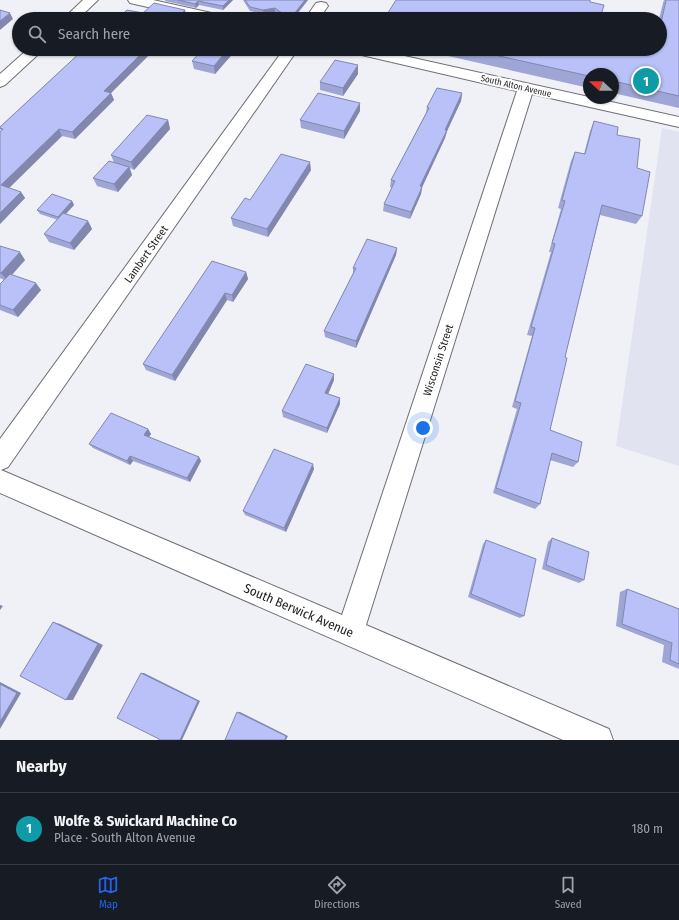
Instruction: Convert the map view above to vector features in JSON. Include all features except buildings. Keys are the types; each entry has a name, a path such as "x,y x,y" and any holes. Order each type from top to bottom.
{"street":[{"path":"78,12 91,0"},
{"path":"135,0 189,12"},
{"path":"317,12 321,6"},
{"path":"0,82 28,56"},
{"name":"Lambert Street","path":"0,459 286,56"},
{"name":"South Alton Avenue","path":"384,56 679,122"},
{"name":"Wisconsin Street","path":"350,632 526,88"},
{"name":"South Berwick Avenue","path":"0,481 598,740"}],"shaded area":[{"path":"662,128 679,132 679,466 616,446"}],"place":[{"name":"Wolfe & Swickard Machine Co","path":"646,81"}]}
